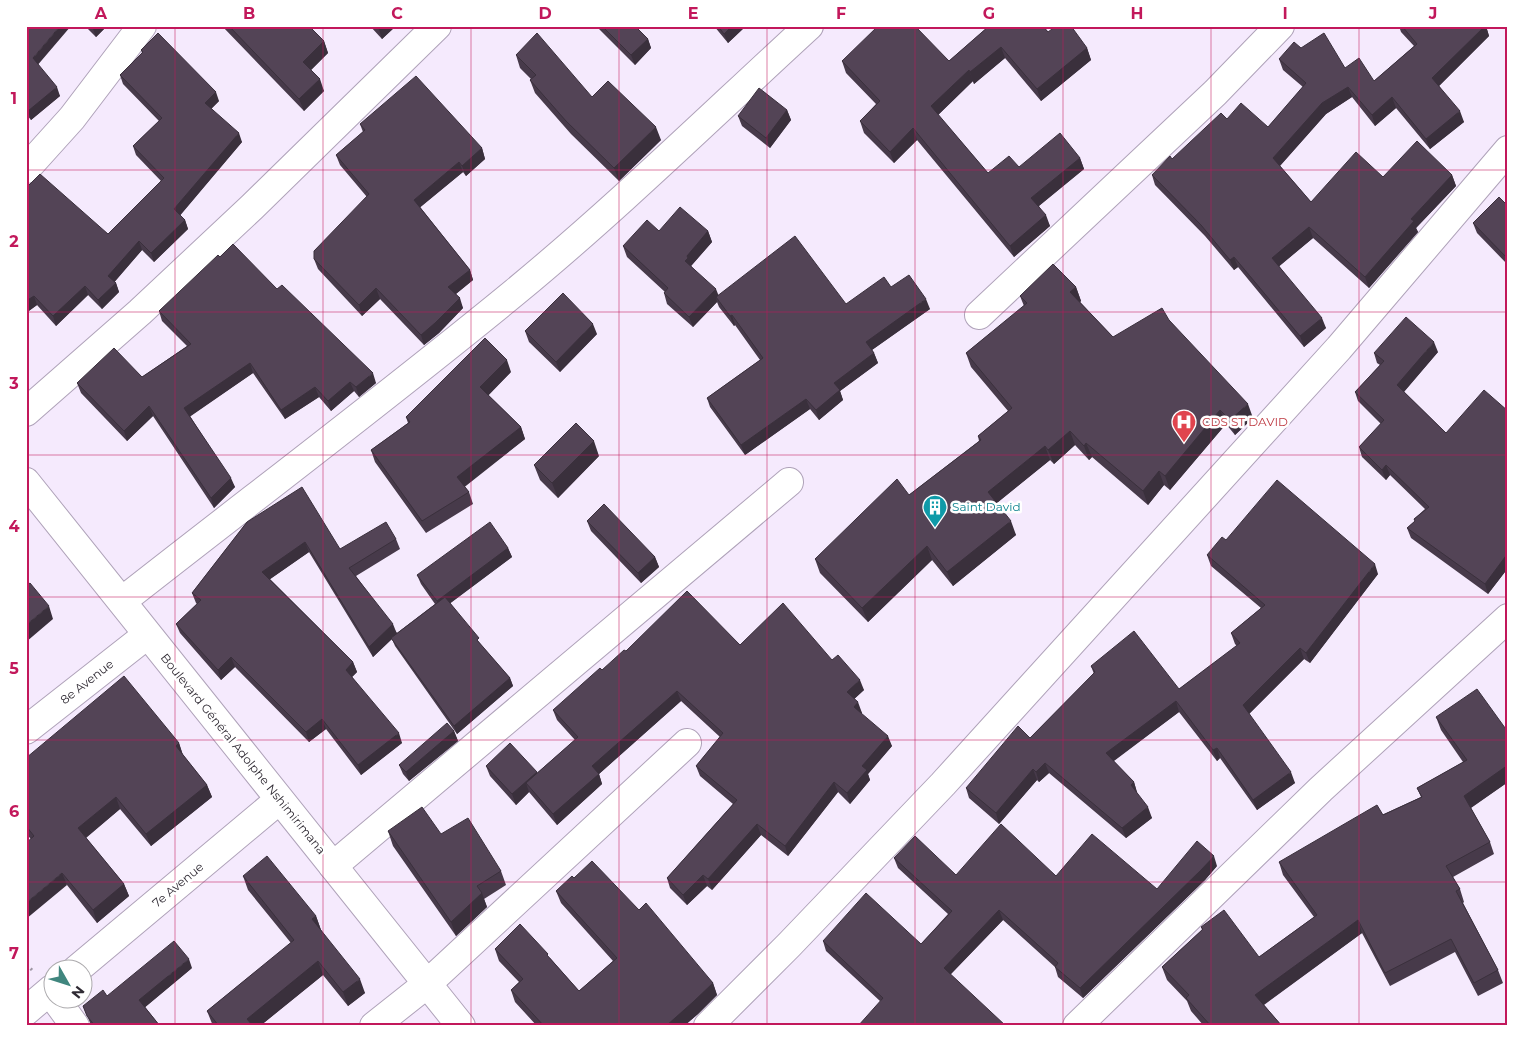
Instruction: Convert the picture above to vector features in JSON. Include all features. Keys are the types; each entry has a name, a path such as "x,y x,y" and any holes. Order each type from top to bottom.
{"street":[{"path":"26,169 72,118 142,26"},
{"path":"26,412 140,312 245,213 437,26"},
{"path":"122,601 398,387 517,291 609,211 809,26"},
{"path":"979,315 1215,93 1280,26"},
{"path":"708,1026 789,945 963,762 1339,348 1508,150"},
{"name":"Boulevard Général Adolphe Nshimirimana","path":"26,482 461,1026"},
{"path":"333,866 789,482"},
{"path":"1077,1026 1321,789 1508,618"},
{"name":"8e Avenue","path":"26,730 147,635"},
{"path":"374,1026 427,984 687,743"},
{"name":"7e Avenue","path":"88,960 279,800"},
{"path":"26,1011 42,1001"},
{"path":"64,1010 75,1026"}],"building":[{"path":"26,26 60,26 33,58 57,87 28,111 26,109"},
{"path":"229,26 309,26 324,41 303,62 320,79 299,99"},
{"path":"602,26 635,26 648,39 631,55"},
{"path":"718,26 732,26 724,34"},
{"path":"878,26 915,26 949,61 989,26 1043,26 1048,32 1056,26 1071,26 1087,48 1037,89 1001,47 970,72 969,70 931,106 988,173 1009,156 1019,167 1060,133 1080,158 1031,198 1046,215 1010,246 913,128 890,152 860,121 880,101 842,61"},
{"path":"1402,26 1485,26 1432,78 1460,111 1426,139 1392,97 1372,115 1348,87 1322,103 1273,158 1311,202 1356,152 1383,177 1417,141 1452,175 1411,219 1414,221 1365,277 1309,227 1272,258 1322,318 1300,336 1234,257 1230,260 1201,225 1152,175 1170,156 1172,159 1221,113 1227,119 1241,103 1268,127 1306,83 1279,59 1294,42 1301,48 1324,33 1345,68 1359,58 1374,81 1417,44"},
{"path":"158,33 216,92 205,103 239,133 174,209 185,220 151,253 139,241 108,276 116,283 98,300 85,286 53,316 34,296 26,301 26,188 40,174 108,234 164,178 133,146 162,118 120,75 143,52 141,50"},
{"path":"537,33 592,97 608,81 656,127 614,168 566,121 530,80 536,75 516,55"},
{"path":"416,76 482,148 462,166 459,162 414,200 470,270 448,287 460,298 421,335 376,288 359,305 314,259 314,251 369,194 336,155 365,130 360,124"},
{"path":"759,88 787,110 766,138 738,116"},
{"path":"1499,197 1508,206 1508,259 1473,223"},
{"path":"680,207 708,231 685,261 716,289 689,317 664,293 668,288 623,246 647,220 659,231"},
{"path":"795,236 846,304 884,277 891,287 909,275 926,299 866,342 874,353 834,383 840,390 816,410 806,399 741,445 707,398 763,358 732,315 730,316 716,297"},
{"path":"233,244 277,289 282,285 373,373 356,387 350,382 328,401 315,387 281,410 250,363 184,408 231,478 211,498 149,406 124,431 77,383 114,348 142,377 191,344 159,311 218,255 220,257"},
{"path":"1053,264 1076,287 1070,292 1113,337 1162,308 1169,320 1248,404 1230,420 1220,410 1165,476 1159,471 1143,491 1086,443 1084,446 1070,431 1048,450 1045,446 988,492 1011,521 947,572 927,546 862,608 815,559 897,479 909,495 981,440 978,436 1012,408 966,353 1027,303 1020,296"},
{"path":"563,293 593,324 556,362 525,331"},
{"path":"1406,317 1434,342 1397,385 1446,433 1484,390 1508,411 1508,553 1485,584 1407,528 1415,521 1414,519 1429,507 1386,465 1382,470 1359,447 1384,420 1355,392 1384,361 1374,353"},
{"path":"485,338 507,360 480,387 521,427 457,477 469,492 422,521 371,450 410,422 406,417"},
{"path":"576,423 594,441 552,483 534,465"},
{"path":"1277,480 1375,564 1306,653 1300,648 1243,705 1291,772 1253,800 1217,748 1213,750 1176,701 1106,753 1134,782 1131,785 1148,807 1122,828 1045,763 1036,772 1033,769 996,813 966,788 1018,726 1030,738 1095,672 1091,666 1134,631 1179,689 1240,643 1231,633 1265,605 1207,555 1222,537 1226,540"},
{"path":"302,487 340,549 386,522 396,539 349,568 393,624 369,647 305,542 262,572 353,662 346,670 399,733 358,765 322,719 306,732 231,657 218,670 176,624 201,600 192,593 247,522"},
{"path":"604,504 655,557 638,573 587,521"},
{"path":"490,522 508,548 437,601 417,575"},
{"path":"30,583 49,606 26,625 26,586"},
{"path":"687,591 740,645 783,603 832,660 838,655 860,680 847,692 858,702 854,707 888,736 862,766 867,770 847,793 834,782 785,846 757,824 708,879 703,875 683,895 667,878 737,800 696,766 723,733 677,691 592,766 599,774 553,814 526,783 578,737 553,710 600,668 602,670 624,650 626,651"},
{"path":"445,597 479,638 477,640 510,678 454,726 391,638"},
{"path":"124,676 179,743 176,746 207,785 146,834 116,797 78,828 124,884 93,910 62,873 26,903 26,843 34,836 26,826 26,758"},
{"path":"1477,689 1508,732 1508,765 1464,796 1490,842 1446,866 1460,889 1456,891 1498,970 1474,983 1451,939 1385,973 1358,920 1255,995 1282,1026 1211,1026 1186,998 1189,995 1162,967 1203,929 1201,927 1224,910 1259,957 1317,915 1279,862 1377,805 1383,815 1422,797 1417,788 1467,760 1436,717"},
{"path":"447,723 454,731 406,772 399,765"},
{"path":"510,743 537,772 512,794 486,766"},
{"path":"422,807 441,834 468,818 501,871 477,886 482,893 451,922 388,831"},
{"path":"1001,824 1056,876 1092,834 1157,889 1197,841 1214,856 1080,988 1055,967 1058,963 999,910 944,968 1006,1026 858,1026 883,998 823,941 866,893 921,944 952,911 894,858 915,836 956,875"},
{"path":"267,856 316,916 312,919 360,979 343,992 318,961 247,1019 253,1026 219,1026 207,1011 294,940 243,876"},
{"path":"592,861 639,910 646,903 713,983 666,1026 544,1026 511,990 523,979 495,949 520,924 579,991 617,958 556,891 572,876 574,878"},
{"path":"174,941 189,959 139,1000 160,1026 95,1026 85,1010 92,1010 92,999 103,990 107,996"}],"place":[{"name":"CDS ST DAVID","path":"1184,443"},
{"name":"Saint David","path":"935,528"}]}
